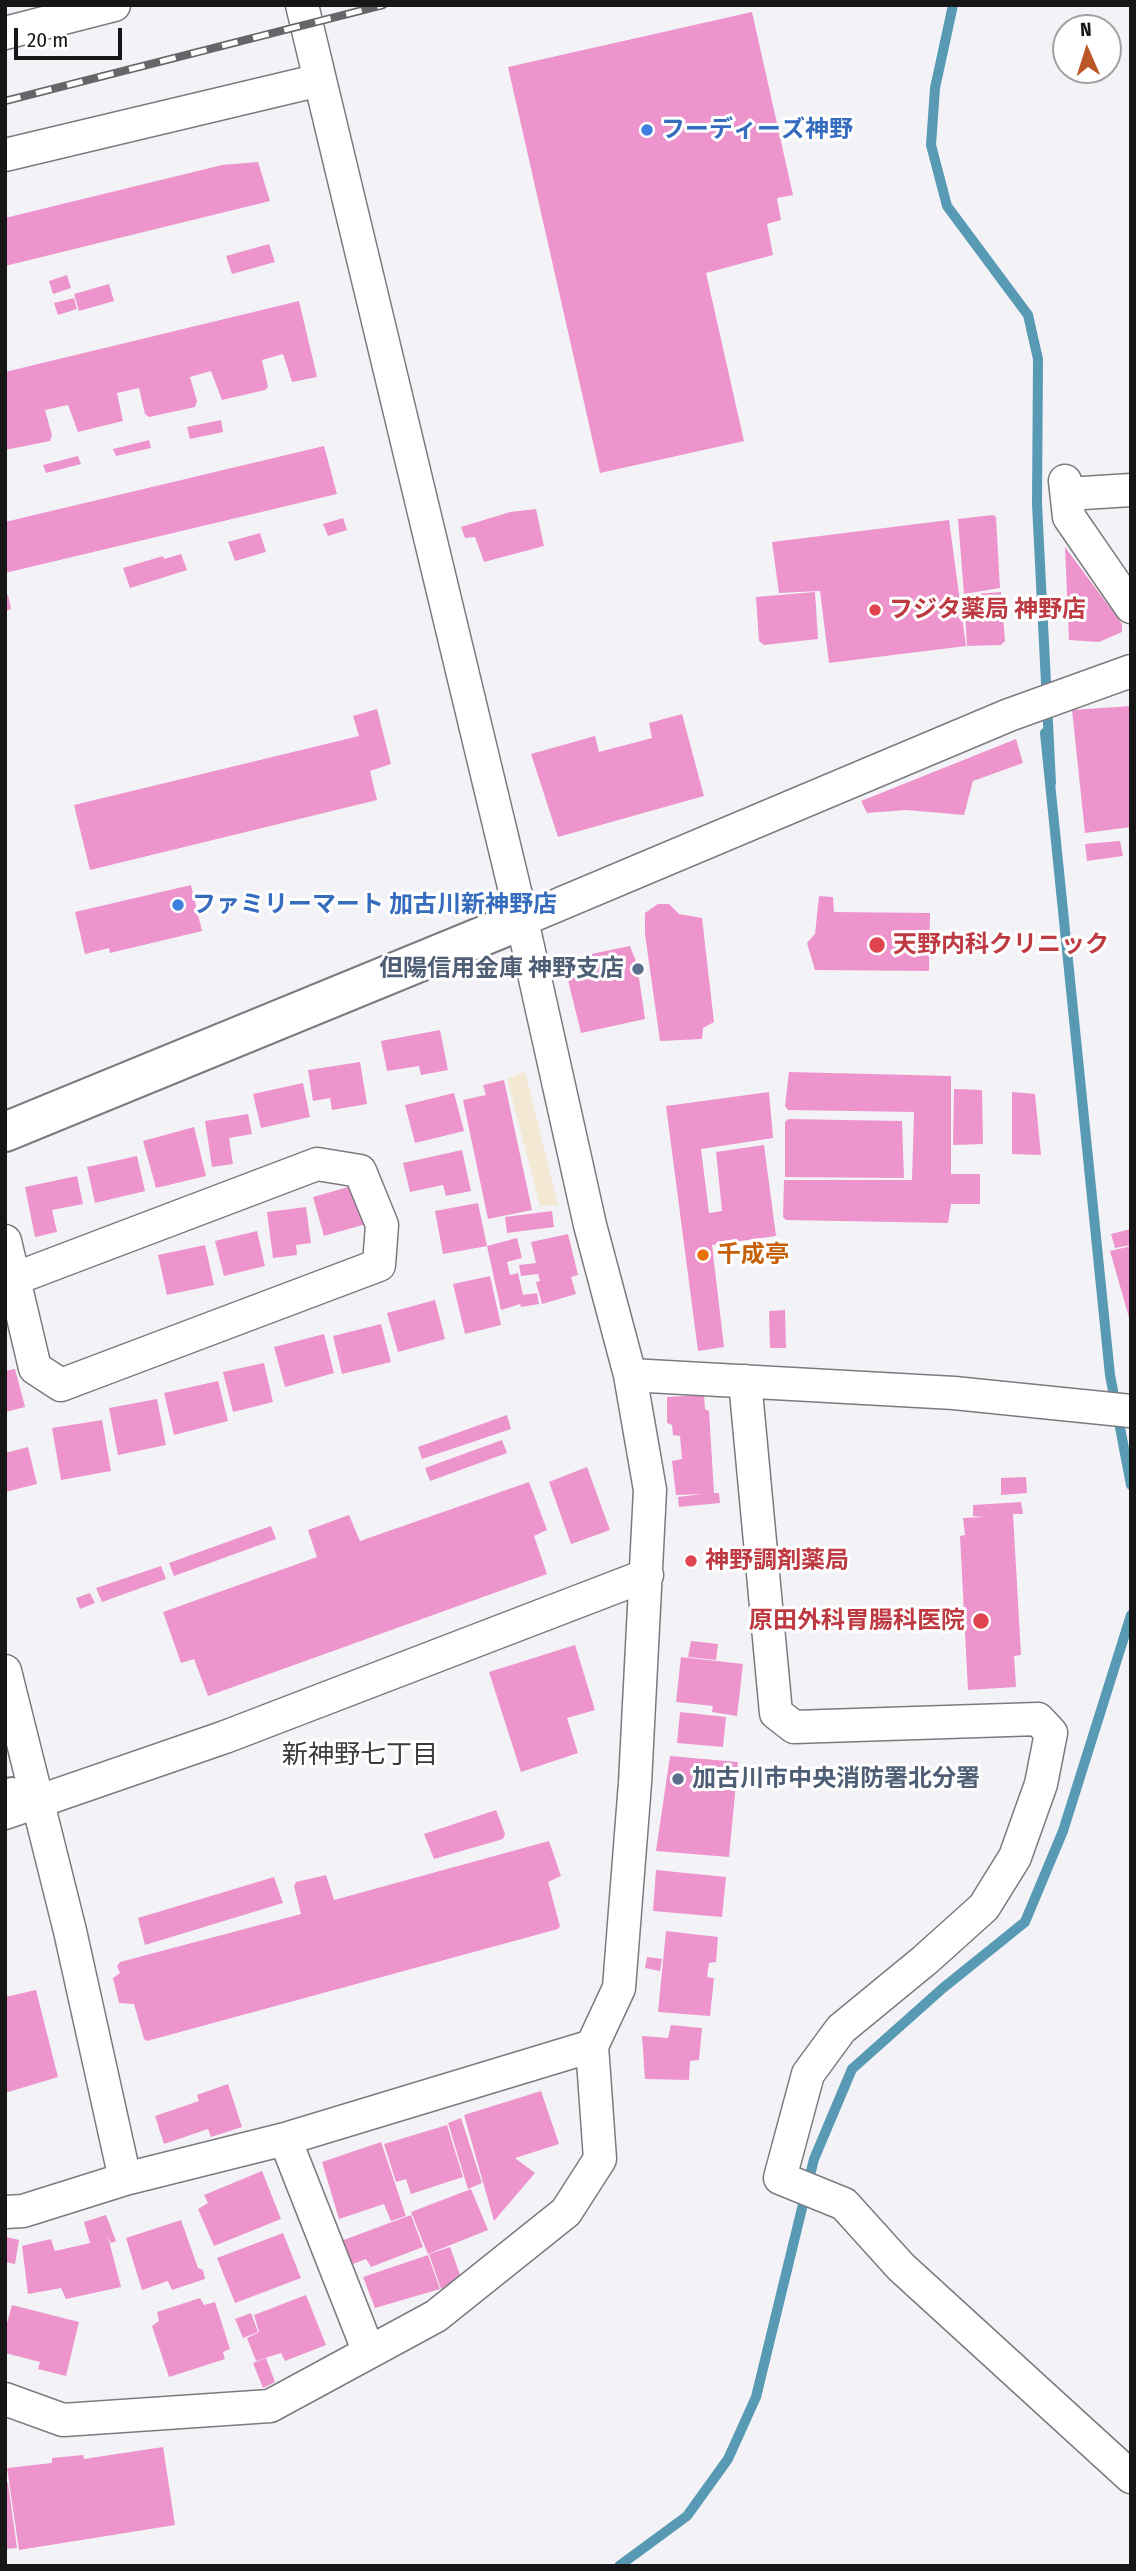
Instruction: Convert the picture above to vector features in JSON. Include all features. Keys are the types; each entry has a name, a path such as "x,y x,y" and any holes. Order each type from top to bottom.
{"street":[{"path":"5,33 114,5"},
{"path":"5,2399 63,2420 270,2406 368,2350 436,2316 566,2212 600,2159 592,2046 619,1988 648,1575 650,1490 629,1374 590,1225 522,920 302,5"},
{"path":"5,155 320,80"},
{"path":"1131,490 1066,488 1069,517 1131,607"},
{"path":"5,1132 522,920 1009,715 1131,671"},
{"path":"5,1241 35,1368 61,1385 379,1265 382,1225 360,1171 317,1164 14,1279"},
{"path":"629,1374 954,1393 1131,1411"},
{"path":"745,1381 776,1713 794,1727 1038,1719 1051,1733 1041,1784 1015,1857 984,1907 841,2029 808,2074 780,2178 845,2204 901,2267 1131,2477"},
{"path":"16,1804 225,1737 648,1575"},
{"path":"5,1671 16,1804 125,2179"},
{"path":"5,2212 23,2211 125,2179 285,2139 592,2046"},
{"path":"285,2139 368,2350"}],"shaded area":[{"path":"525,1071 558,1205 540,1206 507,1079"}],"building":[{"path":"752,12 793,195 777,198 781,220 767,224 773,255 706,273 744,441 600,473 508,67"},
{"path":"258,162 270,201 5,266 5,218 222,165"},
{"path":"269,244 275,262 232,274 226,256"},
{"path":"67,275 71,288 53,294 49,281"},
{"path":"109,284 114,301 79,311 74,294"},
{"path":"74,298 77,309 58,315 54,303"},
{"path":"299,301 317,377 292,382 283,354 262,360 268,387 265,390 222,400 211,371 190,377 197,401 195,407 149,417 145,414 139,388 117,393 123,421 78,432 68,405 45,410 52,435 50,441 5,450 5,372"},
{"path":"221,420 223,432 190,439 187,427"},
{"path":"149,440 151,448 116,456 113,449"},
{"path":"324,446 337,494 5,573 5,522"},
{"path":"78,456 81,464 46,473 43,465"},
{"path":"536,509 544,546 484,562 475,537 465,538 461,527 510,512"},
{"path":"993,515 996,517 1000,588 964,594 958,519"},
{"path":"343,518 347,530 328,536 323,524"},
{"path":"949,520 966,646 829,663 820,591 779,593 772,542"},
{"path":"260,533 266,552 235,561 228,542"},
{"path":"1065,547 1122,624 1122,632 1099,642 1069,640"},
{"path":"181,554 187,570 130,588 123,568 163,556 164,559"},
{"path":"815,592 818,639 764,645 759,641 756,597"},
{"path":"1001,592 1005,641 1001,645 967,646 964,595"},
{"path":"8,595 11,609 5,611 5,596"},
{"path":"1131,706 1131,827 1085,833 1072,710"},
{"path":"377,709 391,764 370,771 377,800 90,870 74,805 359,736 353,716"},
{"path":"682,714 704,796 558,837 531,754 595,736 599,752 652,738 649,723"},
{"path":"1016,739 1023,763 973,781 964,815 906,810 867,813 861,801"},
{"path":"1120,841 1123,856 1087,861 1085,844"},
{"path":"191,885 202,931 110,953 109,948 85,954 75,912"},
{"path":"819,896 833,897 834,912 930,913 929,971 815,970 807,943 815,934"},
{"path":"658,904 669,904 679,914 702,918 714,1022 703,1028 702,1039 660,1041 645,934 645,913"},
{"path":"630,946 637,964 645,1019 581,1033 567,976 588,970 591,954"},
{"path":"440,1030 448,1070 421,1075 419,1066 387,1071 381,1041"},
{"path":"360,1062 367,1104 332,1110 330,1098 313,1101 308,1070"},
{"path":"789,1072 951,1076 951,1174 980,1174 980,1204 951,1204 948,1223 786,1220 783,1217 784,1180 912,1180 914,1112 788,1110 785,1106"},
{"path":"504,1080 532,1210 488,1219 463,1100 486,1095 483,1085"},
{"path":"303,1083 310,1117 261,1128 253,1094"},
{"path":"954,1089 982,1090 983,1144 953,1145"},
{"path":"769,1092 773,1138 701,1149 709,1213 722,1211 716,1152 764,1145 776,1236 712,1245 724,1347 698,1351 666,1106"},
{"path":"1012,1092 1035,1094 1041,1155 1012,1154"},
{"path":"454,1093 464,1131 415,1143 405,1105"},
{"path":"248,1114 252,1134 229,1138 233,1164 212,1167 205,1121"},
{"path":"788,1119 902,1121 904,1178 785,1177 785,1122"},
{"path":"194,1127 206,1176 156,1188 143,1141"},
{"path":"462,1150 471,1191 446,1196 443,1185 410,1192 403,1163"},
{"path":"137,1156 145,1191 95,1203 87,1167"},
{"path":"77,1176 83,1204 52,1210 57,1232 35,1237 25,1187"},
{"path":"355,1185 366,1224 324,1236 313,1197"},
{"path":"478,1203 487,1246 443,1254 435,1211"},
{"path":"306,1207 311,1243 296,1245 297,1255 273,1258 267,1212"},
{"path":"552,1211 554,1227 507,1233 505,1217"},
{"path":"1131,1229 1131,1245 1115,1248 1111,1234"},
{"path":"257,1231 265,1266 224,1276 215,1241"},
{"path":"568,1234 578,1275 571,1277 576,1294 542,1304 536,1282 540,1281 538,1274 521,1276 519,1265 536,1263 531,1242"},
{"path":"517,1238 522,1258 507,1262 510,1275 518,1273 523,1295 537,1293 539,1304 521,1307 520,1304 501,1310 487,1246"},
{"path":"205,1245 214,1285 167,1295 158,1255"},
{"path":"1131,1246 1131,1321 1130,1321 1110,1251"},
{"path":"490,1276 501,1325 465,1334 453,1284"},
{"path":"435,1300 445,1339 398,1352 387,1313"},
{"path":"785,1310 786,1348 770,1348 769,1311"},
{"path":"381,1324 391,1362 342,1374 333,1336"},
{"path":"324,1334 334,1373 285,1387 274,1347"},
{"path":"264,1363 273,1402 233,1412 223,1372"},
{"path":"15,1369 25,1407 5,1412 5,1371"},
{"path":"218,1381 228,1421 174,1435 164,1393"},
{"path":"704,1395 705,1409 709,1411 714,1493 719,1493 720,1503 679,1507 678,1497 702,1494 676,1495 672,1461 682,1459 680,1436 673,1435 672,1425 667,1423 667,1397"},
{"path":"157,1399 166,1445 118,1455 109,1408"},
{"path":"507,1415 511,1429 422,1459 418,1447"},
{"path":"102,1420 111,1471 61,1480 52,1428"},
{"path":"502,1440 507,1453 430,1481 425,1468"},
{"path":"28,1447 37,1484 5,1492 5,1453"},
{"path":"587,1467 610,1530 571,1544 549,1482"},
{"path":"1026,1477 1027,1493 1001,1495 1001,1478"},
{"path":"529,1482 547,1530 534,1536 547,1574 208,1696 194,1659 181,1663 163,1612 317,1557 308,1530 349,1515 360,1541"},
{"path":"1021,1502 1023,1514 1013,1514 1021,1655 1014,1656 1016,1687 968,1690 960,1536 965,1535 963,1518 983,1517 973,1516 973,1505"},
{"path":"271,1526 276,1539 174,1576 169,1563"},
{"path":"161,1566 166,1579 102,1602 96,1588"},
{"path":"90,1593 95,1603 80,1609 76,1598"},
{"path":"691,1641 718,1644 716,1660 688,1657"},
{"path":"575,1645 595,1710 567,1718 578,1753 521,1772 489,1672"},
{"path":"681,1657 743,1664 737,1716 712,1712 713,1706 676,1702"},
{"path":"680,1712 726,1717 723,1747 677,1743"},
{"path":"670,1756 738,1762 729,1857 656,1851"},
{"path":"496,1810 505,1834 503,1839 434,1859 424,1834"},
{"path":"549,1841 561,1876 548,1882 560,1926 558,1929 147,2041 144,2039 134,2004 119,2003 113,1978 120,1973 117,1966 120,1962 301,1914 294,1886 296,1882 326,1875 334,1900"},
{"path":"656,1870 726,1877 722,1917 653,1911"},
{"path":"274,1877 283,1903 145,1945 138,1918"},
{"path":"666,1931 718,1937 716,1962 709,1963 707,1977 714,1978 710,2016 658,2012"},
{"path":"647,1957 662,1959 660,1971 645,1968"},
{"path":"36,1990 58,2077 5,2093 5,1997"},
{"path":"671,2025 702,2028 699,2060 690,2061 689,2080 645,2079 642,2036 668,2038"},
{"path":"228,2084 242,2127 211,2137 208,2129 164,2144 155,2116 199,2101 197,2095"},
{"path":"541,2091 559,2144 515,2158 535,2173 494,2221 464,2115"},
{"path":"461,2118 482,2183 468,2189 448,2123"},
{"path":"447,2125 463,2177 411,2194 406,2179 396,2182 384,2144"},
{"path":"381,2142 406,2216 391,2221 384,2204 339,2219 322,2162"},
{"path":"262,2171 281,2219 214,2246 198,2209 208,2203 204,2195"},
{"path":"471,2189 488,2230 428,2254 411,2212"},
{"path":"106,2215 116,2241 111,2243 108,2237 121,2287 66,2299 61,2288 28,2294 22,2246 51,2239 55,2251 90,2243 84,2222"},
{"path":"411,2215 423,2247 371,2267 366,2259 350,2265 341,2241"},
{"path":"181,2220 198,2268 203,2270 205,2279 172,2290 168,2281 142,2290 126,2238"},
{"path":"283,2233 301,2278 235,2303 217,2258"},
{"path":"6,2237 19,2240 15,2264 5,2262"},
{"path":"450,2247 462,2280 441,2289 429,2254"},
{"path":"428,2255 440,2289 375,2308 363,2277"},
{"path":"306,2295 326,2345 285,2361 281,2353 256,2361 247,2338 259,2332 254,2315"},
{"path":"200,2298 204,2305 215,2302 230,2349 223,2352 225,2359 169,2377 152,2326 159,2321 157,2312"},
{"path":"12,2305 79,2322 66,2376 38,2369 40,2362 5,2353 5,2331"},
{"path":"251,2313 258,2332 243,2338 235,2319"},
{"path":"266,2358 275,2382 263,2388 253,2363"},
{"path":"163,2447 175,2525 19,2550 7,2468 52,2463 52,2458 83,2455 84,2459"},
{"path":"5,2483 8,2483 17,2548 5,2549"}],"waterway":[{"path":"953,5 935,88 931,145 947,206 1028,315 1038,359 1037,504 1051,783 1045,733 1110,1375 1131,1485"},
{"path":"619,2566 687,2516 728,2459 756,2397 814,2159 852,2069 943,1988 1025,1922 1063,1831 1131,1615"}],"railway":[{"path":"5,101 383,5"}],"place":[{"name":"フーディーズ神野","path":"647,130"},
{"name":"フジタ薬局 神野店","path":"875,610"},
{"name":"ファミリーマート 加古川新神野店","path":"178,905"},
{"name":"天野内科クリニック","path":"877,945"},
{"name":"但陽信用金庫 神野支店","path":"638,969"},
{"name":"千成亭","path":"703,1255"},
{"name":"神野調剤薬局","path":"691,1561"},
{"name":"原田外科胃腸科医院","path":"981,1621"},
{"name":"加古川市中央消防署北分署","path":"678,1779"}],"district":[{"name":"新神野七丁目","path":"360,1756"}]}
